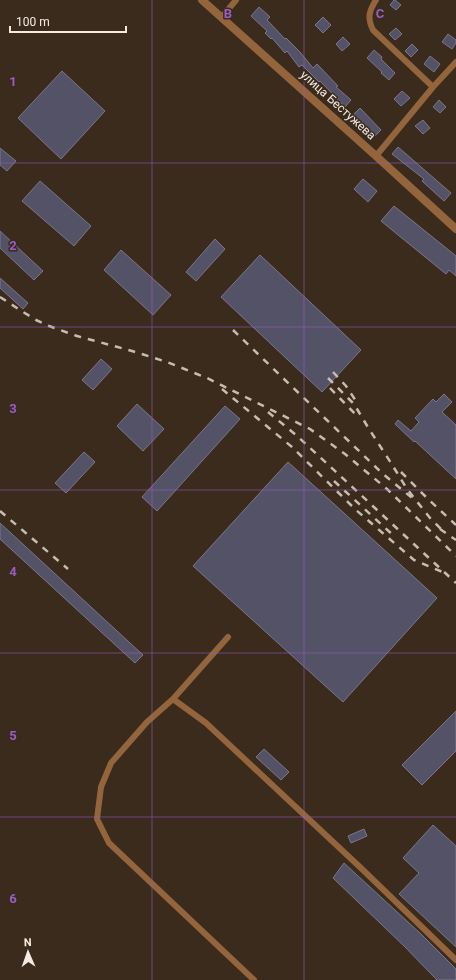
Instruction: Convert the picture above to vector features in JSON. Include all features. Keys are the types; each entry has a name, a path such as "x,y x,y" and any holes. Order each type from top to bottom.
{"street":[{"name":"улица Бестужева","path":"202,0 456,229"},
{"path":"222,17 236,0"},
{"path":"376,0 369,14 369,20 373,30 433,87"},
{"path":"376,156 433,87 456,62"},
{"path":"228,637 173,699 147,722 111,763 101,787 97,819 109,843 254,980"},
{"path":"173,699 206,723 362,869 456,960"}],"building":[{"path":"394,0 401,5 396,10 390,5"},
{"path":"259,7 270,17 267,20 300,52 313,68 317,64 338,86 336,87 351,100 345,107 320,81 319,82 302,65 299,67 287,51 285,53 272,38 271,39 265,33 267,31 251,16"},
{"path":"323,17 331,25 323,33 315,25"},
{"path":"396,28 402,34 395,40 389,34"},
{"path":"448,34 456,40 456,43 452,49 442,42"},
{"path":"343,37 350,44 342,51 336,44"},
{"path":"412,44 418,50 411,57 405,51"},
{"path":"374,50 395,73 389,80 367,58"},
{"path":"430,56 440,64 434,72 424,64"},
{"path":"62,71 105,111 61,159 18,118"},
{"path":"402,91 410,98 401,106 394,99"},
{"path":"439,100 446,107 440,113 433,107"},
{"path":"360,108 381,130 375,136 361,121 360,123 352,116"},
{"path":"423,120 430,128 423,134 415,126"},
{"path":"398,147 451,193 444,201 422,181 424,179 392,154"},
{"path":"0,148 16,161 7,171 0,165"},
{"path":"363,179 377,191 368,202 354,189"},
{"path":"40,181 91,226 74,246 22,201"},
{"path":"394,206 456,256 456,276 449,270 446,274 381,221"},
{"path":"0,231 43,271 34,280 0,248"},
{"path":"215,239 225,249 196,281 186,272"},
{"path":"121,250 171,295 153,315 104,270"},
{"path":"260,255 361,350 322,392 221,297"},
{"path":"0,278 28,303 23,309 0,288"},
{"path":"101,359 112,369 93,390 82,380"},
{"path":"444,394 452,402 442,412 456,425 456,479 395,424 398,420 411,431 419,422 415,418 433,399 436,402"},
{"path":"137,404 164,429 143,451 117,426"},
{"path":"225,406 240,419 157,511 142,497"},
{"path":"84,452 95,462 66,493 55,483"},
{"path":"288,462 437,598 343,702 193,566"},
{"path":"0,523 143,655 135,663 0,539"},
{"path":"456,711 456,751 422,785 402,765"},
{"path":"264,749 289,772 281,780 256,757"},
{"path":"433,825 456,846 456,947 399,894 419,873 403,858"},
{"path":"364,829 367,836 351,843 348,836"},
{"path":"344,863 421,934 456,969 456,980 437,980 333,878"}],"railway":[{"path":"0,297 36,320 49,326 77,336 167,362 207,378 310,429 345,454 387,489 456,556"},
{"path":"233,330 383,474 417,502"},
{"path":"333,372 346,386 356,401"},
{"path":"328,378 354,404 407,489 430,518 444,532"},
{"path":"330,388 359,418"},
{"path":"222,389 292,447 356,510 414,560 445,573"},
{"path":"268,412 296,435 456,583"},
{"path":"401,472 456,525"},
{"path":"334,481 394,536"},
{"path":"0,511 68,569"},
{"path":"440,529 456,540"}]}
